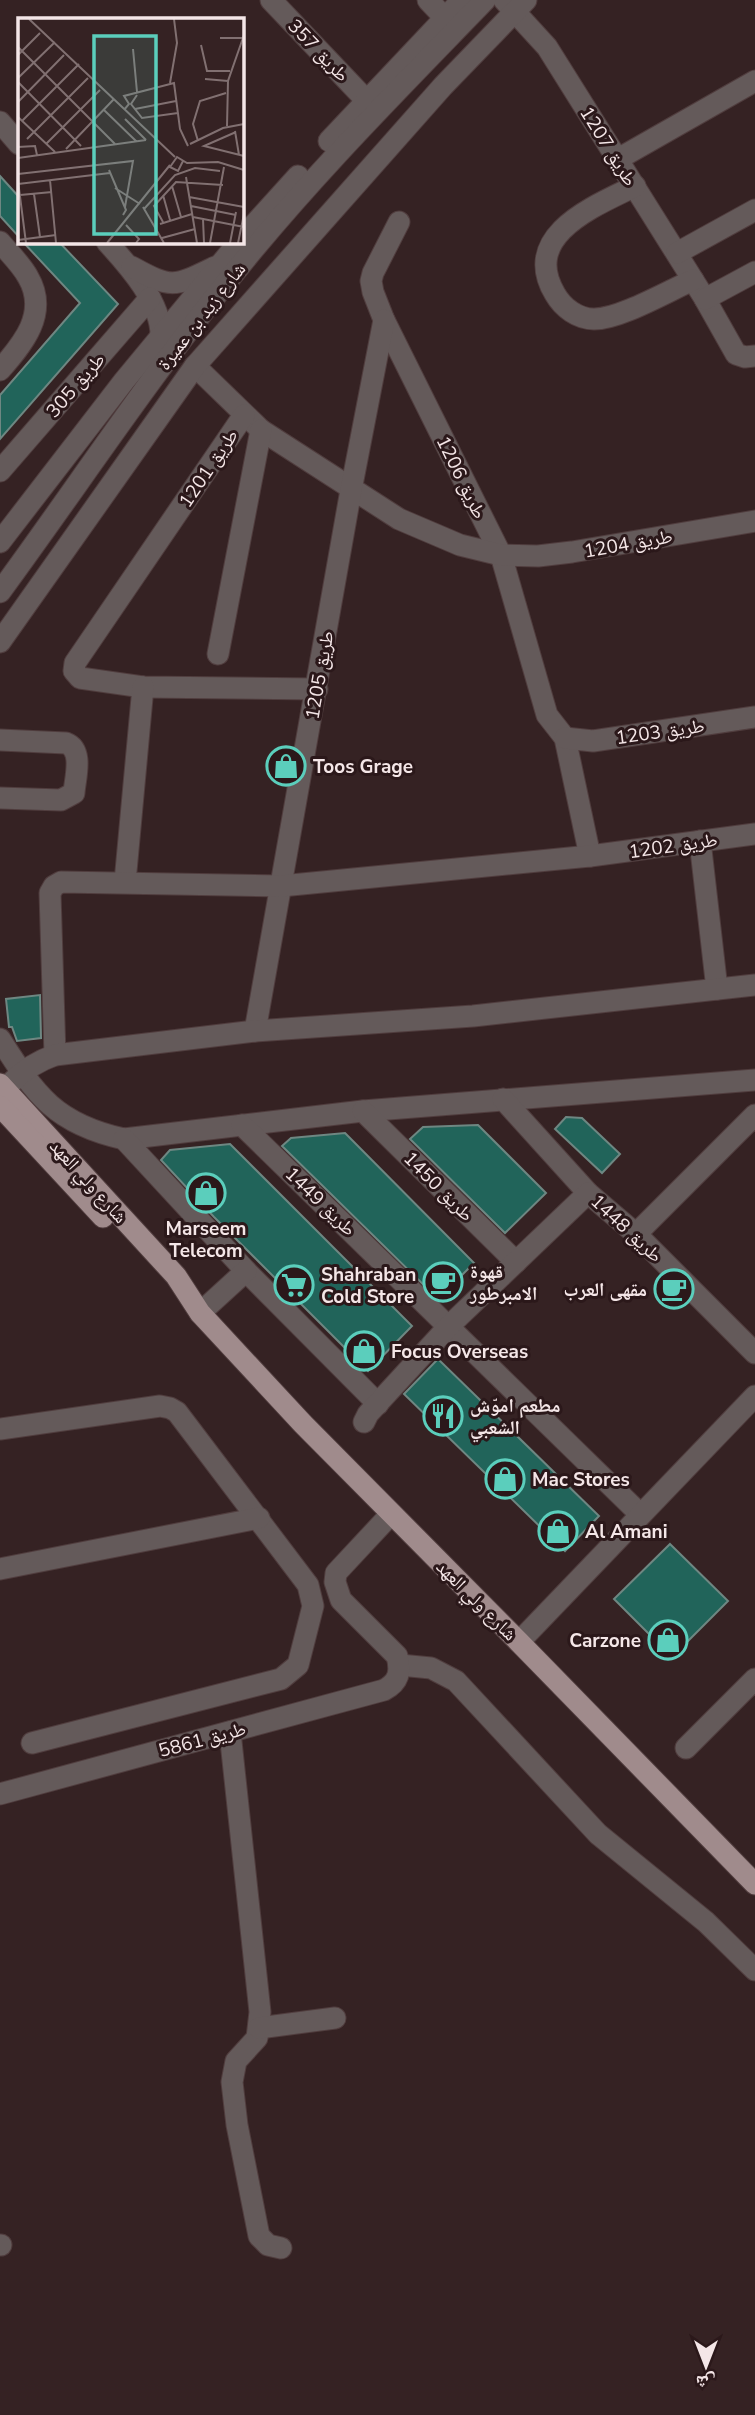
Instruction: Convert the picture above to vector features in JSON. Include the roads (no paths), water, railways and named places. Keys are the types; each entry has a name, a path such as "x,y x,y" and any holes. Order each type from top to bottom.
{"main road":[{"name":"شارع ولي العهد","path":"2,1093 163,1282 200,1313 283,1404 755,1884"}],"street":[{"name":"طريق 357","path":"271,0 366,100"},
{"path":"428,0 445,18"},
{"name":"شارع زيد بن عميرة","path":"243,233 462,0"},
{"name":"شارع زيد بن عميرة","path":"0,592 137,398 229,279 323,167 485,0"},
{"path":"0,642 195,366 515,4"},
{"name":"طريق 1207","path":"515,4 547,47 618,159 736,354 755,356"},
{"path":"443,44 443,86"},
{"path":"618,159 755,81"},
{"path":"0,122 18,143"},
{"path":"635,186 577,215 559,231 550,249 547,263 554,294 573,313 594,319 610,317 693,280"},
{"path":"677,253 755,210"},
{"name":"طريق 1206","path":"398,222 373,273 373,292 384,320 501,555 547,715 565,738"},
{"path":"0,242 29,278 35,296 35,315 29,334 0,370"},
{"path":"108,243 130,267 150,298 160,320 161,337"},
{"name":"شارع زيد بن عميرة","path":"0,542 234,243"},
{"path":"130,267 150,278 167,283 184,281 219,265"},
{"path":"705,299 755,272"},
{"name":"طريق 305","path":"0,471 150,298"},
{"name":"طريق 1205","path":"255,1031 351,490 384,320"},
{"path":"195,366 244,415"},
{"name":"طريق 1201","path":"317,689 143,687 80,678 74,671 75,663 244,415 261,430 398,519 434,536 501,555"},
{"path":"218,654 261,430"},
{"name":"طريق 1204","path":"501,555 538,556 572,552 755,521"},
{"path":"19,566 42,582"},
{"path":"125,882 143,687"},
{"name":"طريق 1203","path":"565,738 593,741 755,717"},
{"path":"565,738 590,856"},
{"path":"0,740 66,743 73,746 77,753 74,793 70,797 61,800 0,798"},
{"name":"طريق 1202","path":"281,886 590,856 755,834"},
{"path":"700,841 717,989"},
{"path":"54,1055 50,893 54,886 61,882 125,882 281,886"},
{"path":"2,1093 21,1073 40,1060 54,1055 255,1031 473,1016 755,985"},
{"path":"0,1039 21,1073 46,1103 74,1123 124,1139 363,1111 755,1080"},
{"name":"طريق 1448","path":"503,1098 588,1193 636,1234 755,1353"},
{"name":"طريق 1450","path":"363,1111 516,1262"},
{"path":"636,1234 755,1115"},
{"name":"طريق 1449","path":"242,1125 640,1514"},
{"path":"124,1139 246,1271 378,1404"},
{"path":"364,1422 449,1326 588,1193"},
{"path":"200,1313 246,1271"},
{"path":"519,1642 755,1396"},
{"path":"0,1429 160,1406 170,1408 177,1412 308,1585 313,1606 298,1665 281,1679 32,1743"},
{"path":"391,1514 336,1573 335,1582 341,1600 397,1656 399,1671 431,1668 456,1681 598,1834 706,1922 755,1970"},
{"path":"0,1569 259,1518"},
{"name":"طريق 5861","path":"0,1794 384,1690 394,1685 399,1671"},
{"path":"686,1748 755,1679"},
{"path":"230,1732 260,2012 257,2038 236,2061 233,2069 233,2093 259,2236 268,2245 281,2248"},
{"path":"259,2028 335,2018"}],"place":[{"name":"Toos Grage","path":"286,766"},
{"name":"Marseem Telecom","path":"206,1193"},
{"name":"قهوة الامبرطور","path":"443,1282"},
{"name":"Shahraban Cold Store","path":"294,1285"},
{"name":"مقهى العرب","path":"674,1289"},
{"name":"Focus Overseas","path":"364,1351"},
{"name":"مطعم اموّش الشعبي","path":"443,1416"},
{"name":"Mac Stores","path":"505,1479"},
{"name":"Al Amani","path":"558,1531"},
{"name":"Carzone","path":"668,1640"}]}
